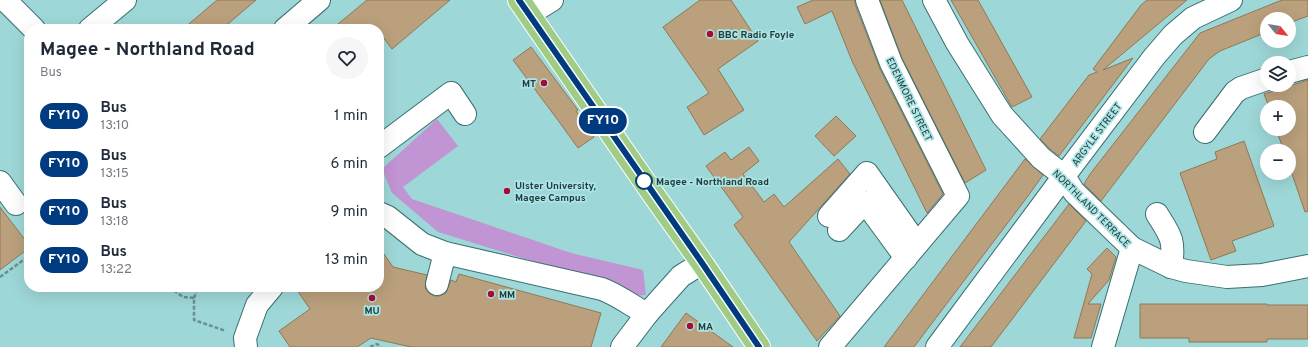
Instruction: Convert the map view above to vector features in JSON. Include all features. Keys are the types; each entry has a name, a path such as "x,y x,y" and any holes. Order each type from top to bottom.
{"main road":[{"path":"524,7 759,347"}],"street":[{"path":"5,0 29,24"},
{"path":"96,24 125,0"},
{"path":"291,24 319,0"},
{"path":"524,7 552,0"},
{"name":"EDENMORE STREET","path":"867,0 891,63 958,196 911,251"},
{"name":"NORTHLAND TERRACE","path":"934,0 957,43 1002,116 1041,158 1064,176 1074,192 1132,248 1171,267 1186,271 1227,277 1262,275 1308,266"},
{"name":"ARGYLE STREET","path":"937,347 1154,57 1173,35 1193,18 1231,0"},
{"path":"1296,70 1308,67"},
{"path":"1205,132 1234,92 1260,81"},
{"path":"384,143 451,93 465,114"},
{"path":"867,174 911,251 866,202 834,223 867,174"},
{"path":"0,182 16,204"},
{"path":"1157,214 1172,238 1173,253 1171,267"},
{"path":"384,215 422,244 445,253 602,289 615,294 647,314"},
{"path":"1103,347 1132,248"},
{"path":"830,347 911,251"},
{"path":"437,284 445,253"},
{"path":"622,347 647,314 681,276 702,263"},
{"path":"245,343 257,305 268,292"}],"path":[{"path":"0,277 24,260"},
{"path":"176,292 183,297 194,298"},
{"path":"196,292 194,298 194,320 245,343"},
{"path":"370,347 377,344 381,347"}],"shaded area":[{"path":"437,119 458,146 403,187 412,199 571,253 643,270 646,295 632,296 616,287 438,232 392,193 384,174 384,167"}],"building":[{"path":"217,0 256,0 228,24 189,24"},
{"path":"367,0 450,0 392,49 384,39 384,24 338,24"},
{"name":"BBC Radio Foyle","path":"700,0 731,0 758,41 718,69 744,110 704,135 687,107 709,93 663,27"},
{"path":"813,0 855,0 855,4 880,69 943,194 927,213 852,61 832,11 805,24 797,7"},
{"path":"880,0 902,0 986,170 965,183 902,58"},
{"path":"951,0 978,0 1032,97 1012,107"},
{"path":"1147,0 1187,0 1103,70 1133,58 1059,156 1040,139 1089,75 1097,72 1093,69 1141,5"},
{"path":"1282,0 1308,0 1308,16 1296,20 1296,12 1260,12 1260,35 1220,51 1209,59 1101,201 1084,184 1090,174 1200,33"},
{"name":"MT","path":"531,47 578,110 576,111 594,137 578,148 513,60"},
{"path":"1308,80 1308,211 1305,212 1294,180 1296,180 1296,144 1281,144 1279,136 1296,136 1296,100 1266,100 1264,94 1270,92 1296,92 1296,84"},
{"path":"836,116 856,136 834,156 815,136"},
{"path":"1244,141 1274,226 1232,241 1236,251 1211,260 1180,173 1217,159 1215,152"},
{"path":"749,147 759,161 743,174 764,202 774,194 784,207 838,159 850,174 789,242 840,316 817,341 734,225 743,217 706,166 725,152 731,160"},
{"path":"1025,159 1043,175 1028,196 914,347 884,347"},
{"path":"1069,204 1086,221 991,347 960,347"},
{"path":"0,207 24,238 24,252 0,270"},
{"path":"1107,248 1116,257 1109,280 1088,304 1101,304 1091,338 1074,338 1092,274 1087,269"},
{"path":"384,254 393,267 427,275 425,288 434,296 440,296 446,293 451,280 456,282 459,274 601,313 591,347 411,347 371,338 357,347 290,347 279,331 310,309 298,292 384,292"},
{"path":"1140,304 1308,305 1308,339 1267,339 1267,342 1189,342 1189,338 1140,338"},
{"name":"MA","path":"686,313 733,347 661,347"}],"bus line":[{"name":"FY10","path":"519,0 759,347"}],"place":[{"name":"BBC Radio Foyle","path":"710,34"},
{"name":"MT","path":"544,83"},
{"name":"Magee - Northland Road","path":"644,181"},
{"name":"Ulster University, Magee Campus","path":"507,191"},
{"name":"MM","path":"491,294"},
{"name":"MU","path":"372,298"},
{"name":"MA","path":"690,326"}]}
